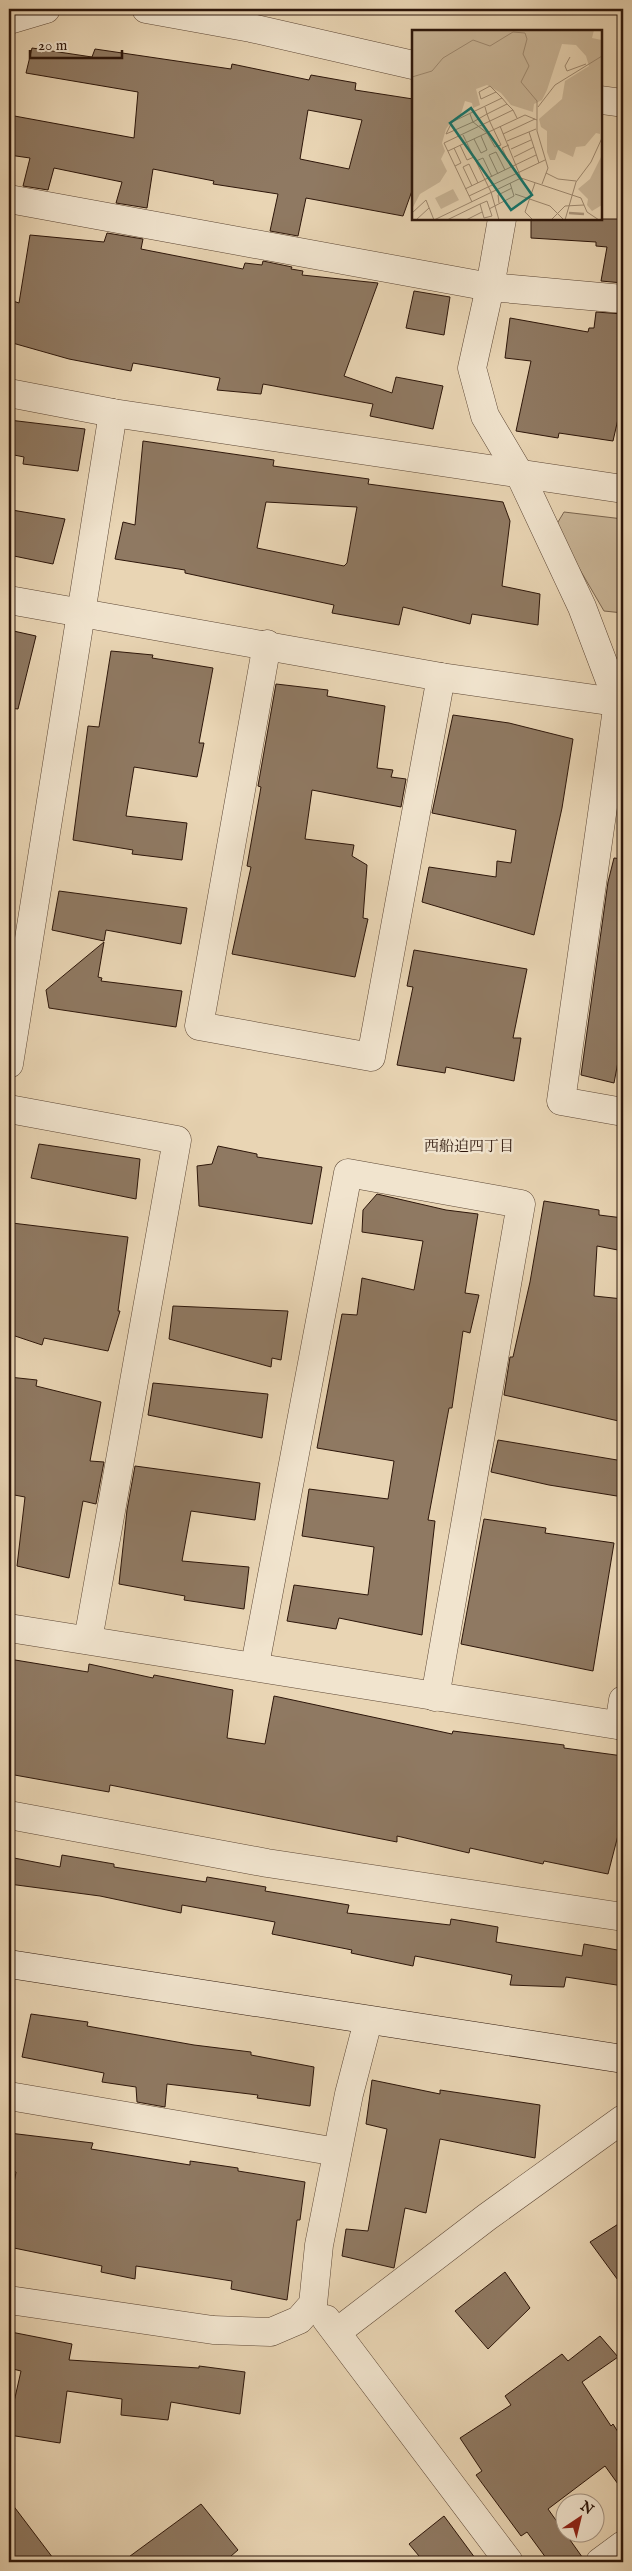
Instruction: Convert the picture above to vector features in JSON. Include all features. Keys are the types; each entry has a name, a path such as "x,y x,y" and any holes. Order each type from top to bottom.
{"street":[{"path":"9,20 46,9"},
{"path":"146,9 253,18 412,65"},
{"path":"602,100 623,102"},
{"path":"9,199 490,287 623,298"},
{"path":"502,220 490,287 472,368 485,416 520,475 582,607 620,702 561,1101 623,1112"},
{"path":"9,393 113,413 623,489"},
{"path":"9,1064 14,999 82,612 113,413"},
{"path":"9,600 268,644 441,677 620,702"},
{"path":"268,644 199,1026 371,1057 441,677"},
{"path":"9,1109 176,1140 88,1640"},
{"path":"255,1666 348,1173 521,1204 435,1697"},
{"path":"9,1628 255,1666 435,1697 622,1717"},
{"path":"9,1815 267,1863 623,1918"},
{"path":"9,1964 623,2059"},
{"path":"9,2300 213,2330 271,2332 300,2320 313,2304 319,2245 337,2152 349,2094 368,2021"},
{"path":"9,2096 337,2152"},
{"path":"337,2332 487,2217 623,2119"},
{"path":"313,2304 337,2332 509,2562"},
{"path":"600,2562 623,2545"}],"shaded area":[{"path":"564,512 623,519 623,613 604,611 555,527"}],"building":[{"path":"32,48 92,57 95,49 231,69 232,64 309,80 311,75 356,83 355,90 412,99 412,191 403,216 306,198 298,236 270,231 278,194 213,184 214,181 153,169 147,208 116,203 122,182 54,168 48,190 23,186 30,158 9,155 9,115 134,138 138,92 26,73","holes":["308,110 362,120 349,169 300,159"]},
{"path":"623,219 623,283 601,281 607,247 596,246 596,242 531,238 531,220"},
{"path":"107,233 143,239 141,249 243,269 245,263 262,265 263,261 292,267 291,269 303,271 302,275 378,283 344,376 392,393 396,377 443,386 433,429 370,416 373,404 263,384 261,394 217,390 220,378 133,363 131,371 69,359 9,342 9,322 13,301 19,303 30,235 104,242"},
{"path":"414,291 450,297 444,335 406,328"},
{"path":"596,312 623,314 623,397 613,441 559,433 558,438 516,431 531,361 505,358 510,318 588,332 589,328 594,328"},
{"path":"9,420 85,429 78,471 23,464 24,457 9,454"},
{"path":"143,441 274,460 273,466 369,479 368,484 503,502 510,521 502,586 540,594 538,625 472,614 470,624 403,607 399,625 332,613 334,605 185,573 185,570 115,559 123,522 135,525","holes":["266,502 357,507 347,563 344,566 257,548"]},
{"path":"12,510 65,519 53,564 9,555"},
{"path":"9,630 36,636 18,709 9,708"},
{"path":"111,651 153,655 152,658 213,668 199,743 204,743 197,777 134,767 126,816 187,823 182,860 132,854 133,850 73,840 88,726 99,727"},
{"path":"276,684 328,690 327,696 385,706 377,768 393,770 391,777 406,779 401,807 312,790 305,839 354,845 352,856 367,865 363,918 368,919 355,977 232,954 251,867 247,866 261,787 258,786"},
{"path":"453,715 509,723 573,739 562,808 534,935 422,902 429,867 496,877 497,861 511,863 516,830 432,813"},
{"path":"614,858 623,859 623,1035 614,1083 581,1075 608,882"},
{"path":"59,891 187,908 181,944 106,930 104,941 52,930"},
{"path":"104,942 98,977 102,978 101,981 182,991 176,1027 49,1008 46,990"},
{"path":"414,950 527,969 513,1038 521,1038 514,1081 446,1067 445,1073 397,1065 413,987 407,986"},
{"path":"39,1144 140,1159 136,1199 31,1178"},
{"path":"218,1146 257,1154 257,1157 322,1167 312,1224 199,1206 197,1166 212,1164"},
{"path":"377,1194 446,1210 478,1214 465,1293 479,1295 470,1333 463,1331 452,1408 449,1408 428,1520 435,1521 422,1635 339,1618 336,1629 287,1621 294,1585 368,1595 374,1547 302,1536 309,1489 388,1499 394,1461 317,1448 342,1314 357,1315 362,1278 414,1290 423,1241 362,1232 363,1210"},
{"path":"544,1201 599,1210 599,1215 623,1218 623,1251 597,1246 594,1296 623,1299 623,1422 504,1395 510,1357 513,1357 530,1282"},
{"path":"12,1223 128,1237 118,1311 120,1311 108,1351 44,1338 42,1345 9,1334 9,1243"},
{"path":"173,1306 288,1311 281,1360 272,1358 271,1367 169,1339"},
{"path":"9,1377 37,1380 36,1386 101,1402 90,1461 104,1462 96,1504 83,1501 69,1578 17,1566 25,1497 9,1494"},
{"path":"153,1383 268,1394 262,1438 148,1415"},
{"path":"498,1440 623,1461 623,1497 549,1485 491,1472"},
{"path":"135,1466 260,1483 255,1520 191,1511 182,1561 249,1567 244,1609 184,1600 185,1596 119,1584 127,1510"},
{"path":"484,1519 546,1528 545,1533 614,1543 593,1671 461,1644"},
{"path":"9,1659 88,1672 89,1664 153,1678 154,1675 233,1690 227,1738 265,1744 274,1696 452,1734 453,1731 564,1745 564,1748 623,1756 623,1816 608,1874 544,1861 543,1864 470,1848 469,1853 397,1836 397,1842 110,1785 109,1792 9,1774"},
{"path":"62,1855 114,1864 114,1867 206,1882 207,1877 266,1887 265,1891 349,1905 347,1913 450,1925 451,1919 498,1927 496,1942 582,1956 584,1944 623,1951 623,1986 566,1977 564,1987 510,1985 512,1975 415,1956 413,1966 351,1953 352,1950 272,1934 275,1922 182,1905 181,1913 100,1896 9,1884 9,1857 60,1867"},
{"path":"31,2014 88,2022 87,2026 194,2045 251,2052 251,2055 314,2067 310,2106 257,2098 258,2095 167,2084 165,2107 137,2102 136,2087 102,2082 104,2073 22,2057"},
{"path":"372,2080 440,2094 440,2090 540,2105 535,2158 440,2139 426,2213 405,2208 394,2268 342,2256 346,2229 368,2231 387,2129 366,2124"},
{"path":"9,2133 93,2143 91,2149 190,2165 190,2161 238,2168 238,2171 305,2182 300,2220 297,2220 287,2300 231,2289 232,2281 136,2266 135,2279 101,2272 102,2266 9,2247 9,2212 16,2172 9,2171"},
{"path":"623,2221 623,2287 590,2242"},
{"path":"505,2272 530,2308 488,2349 455,2311"},
{"path":"11,2332 72,2344 69,2360 199,2368 199,2366 245,2372 240,2414 171,2402 168,2420 121,2415 122,2399 67,2391 60,2443 9,2435 9,2424 21,2371 9,2368"},
{"path":"600,2336 618,2357 582,2382 611,2426 613,2424 623,2440 623,2491 605,2466 568,2494 554,2494 554,2504 548,2509 554,2517 554,2544 573,2544 585,2561 549,2562 527,2532 521,2536 476,2475 482,2471 460,2438 511,2405 505,2396 562,2354 568,2361"},
{"path":"9,2500 56,2562 9,2562"},
{"path":"201,2504 238,2550 224,2562 122,2562"},
{"path":"444,2516 478,2562 424,2562 409,2544"}],"district":[{"name":"西船迫四丁目","path":"469,1146"}]}
